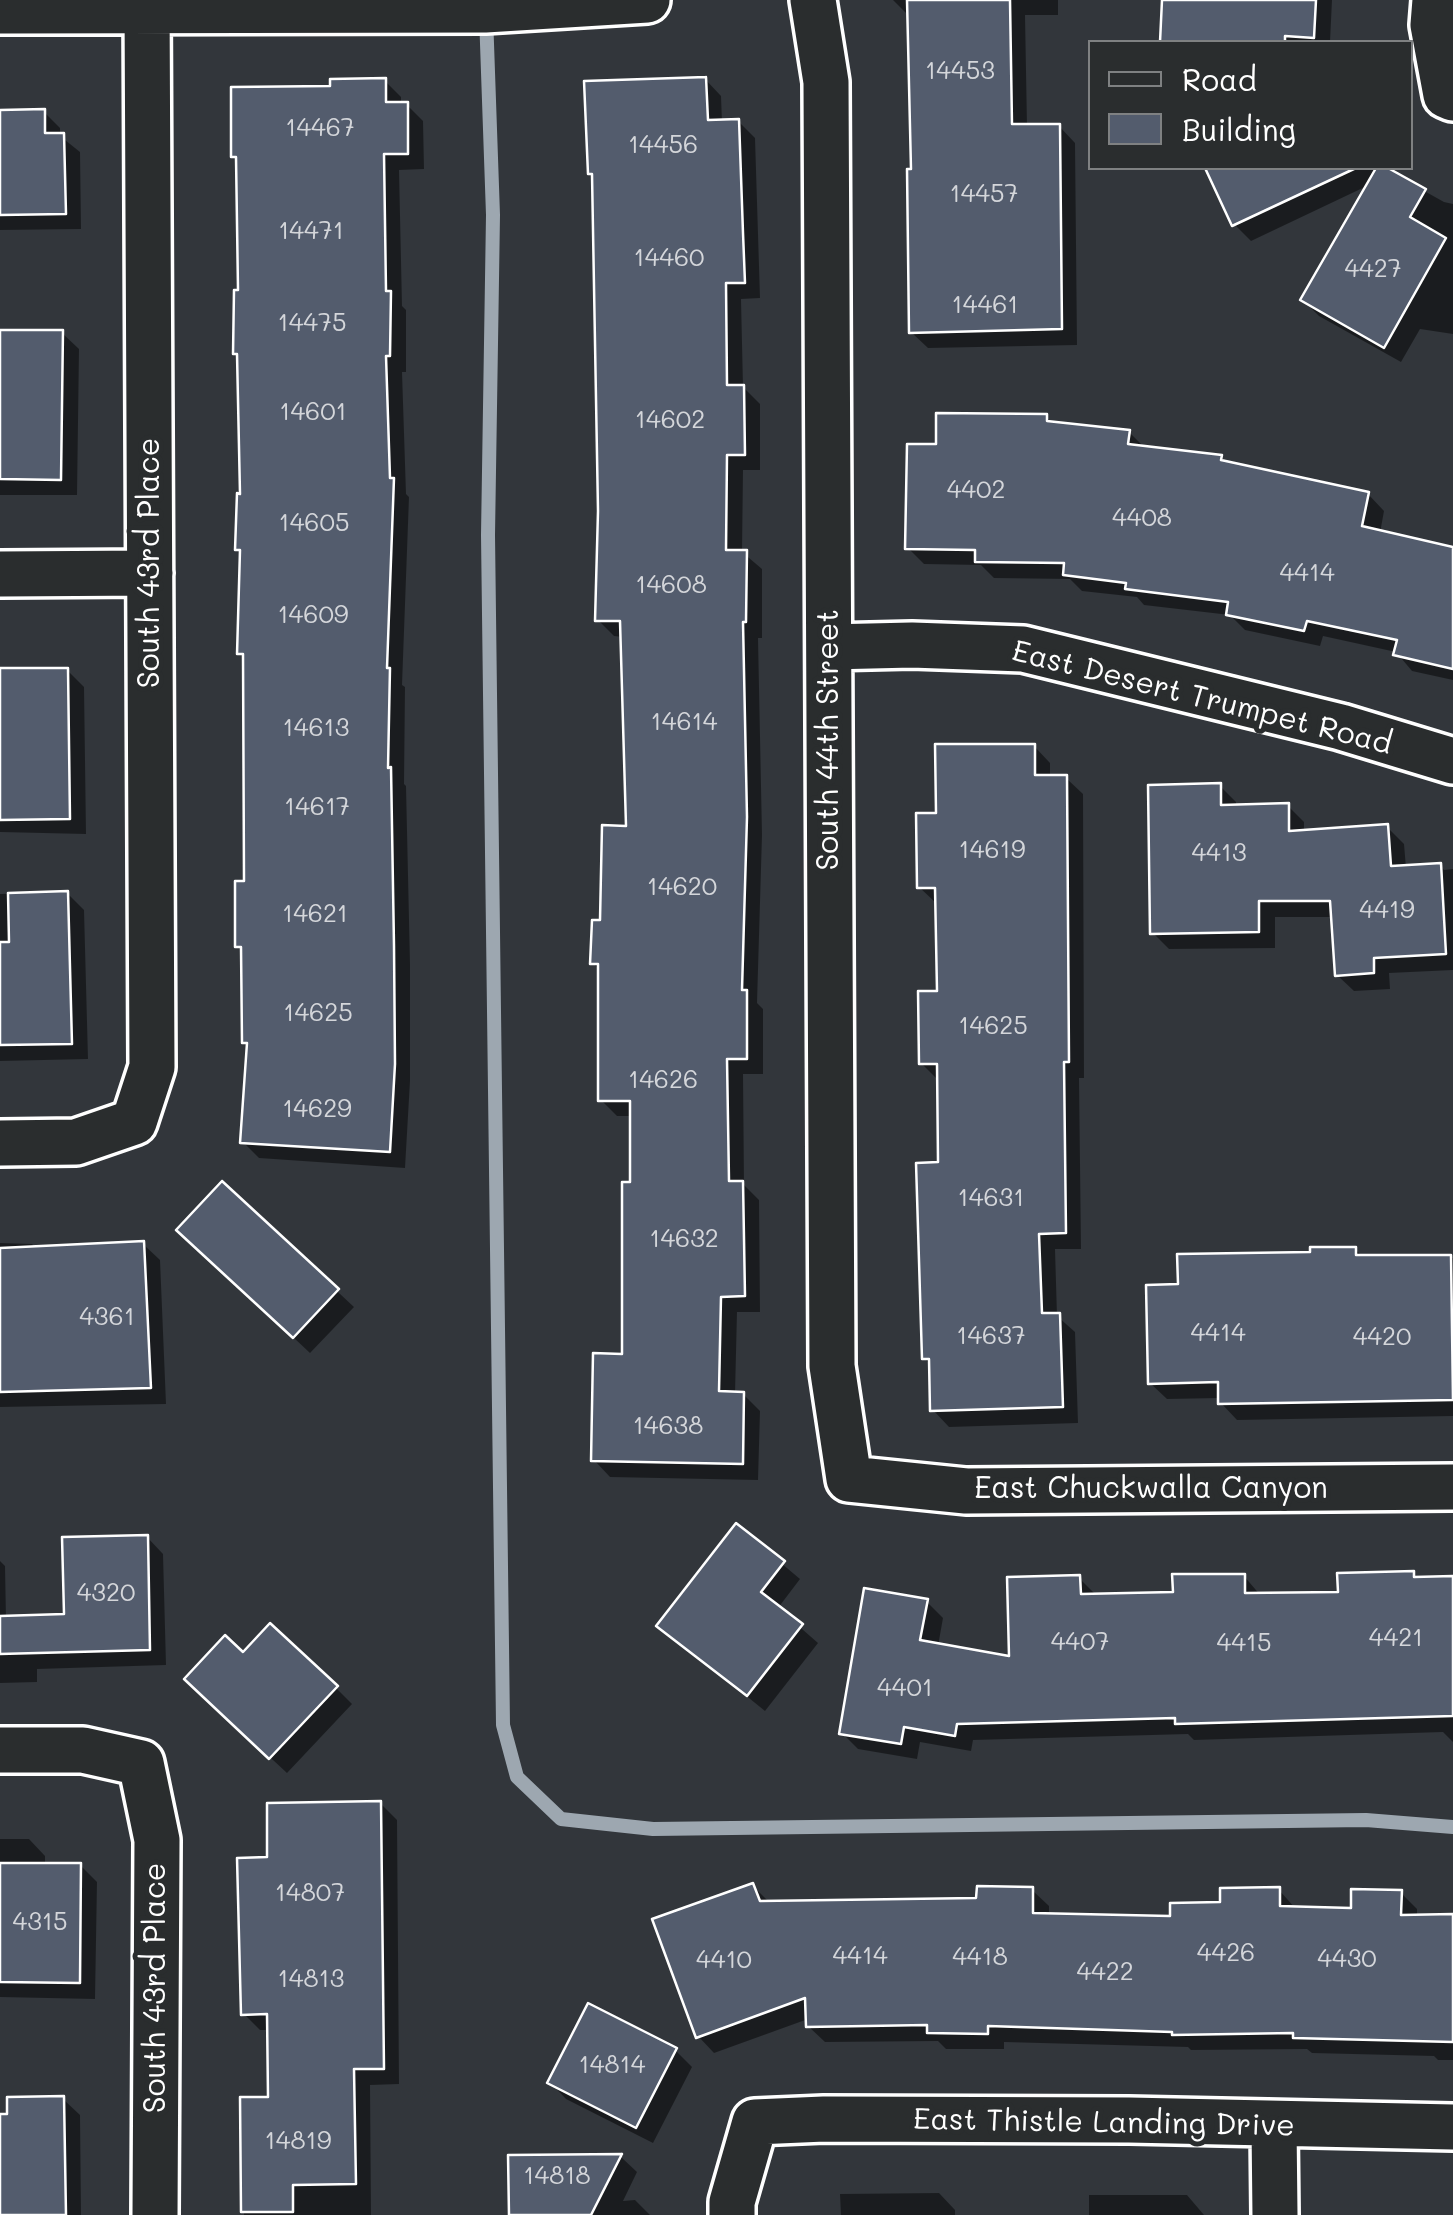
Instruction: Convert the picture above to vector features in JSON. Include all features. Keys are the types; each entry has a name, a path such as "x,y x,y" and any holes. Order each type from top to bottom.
{"street":[{"path":"0,11 147,6 486,10 647,0"},
{"name":"South 44th Street","path":"813,0 826,82 832,1366 849,1480"},
{"path":"1435,0 1433,25 1449,96"},
{"name":"South 43rd Place","path":"0,1142 76,1142 134,1122 152,1067 147,6"},
{"path":"0,574 150,574"},
{"name":"East Desert Trumpet Road","path":"828,647 1023,650 1340,727 1453,761"},
{"name":"East Chuckwalla Canyon","path":"849,1480 966,1491 1453,1487"},
{"name":"South 43rd Place","path":"0,1750 83,1750 141,1763 157,1840 156,2215"},
{"name":"East Thistle Landing Drive","path":"732,2215 732,2202 755,2122 1129,2120 1453,2127"},
{"path":"1274,2126 1274,2215"}],"building":[{"path":"907,0 1010,0 1012,124 1060,124 1062,329 909,333"},
{"path":"1162,0 1316,0 1314,38 1160,40"},
{"path":"706,77 708,120 739,119 745,283 726,283 727,385 744,385 745,455 727,455 726,550 747,550 743,622 747,817 742,990 747,990 747,1059 727,1059 729,1181 743,1181 745,1296 721,1297 719,1391 744,1392 743,1464 591,1461 593,1353 622,1354 622,1182 630,1182 630,1101 598,1101 598,964 590,964 592,920 600,920 602,825 626,826 620,621 595,621 598,511 592,174 588,174 584,81"},
{"path":"386,78 386,102 408,102 408,154 384,154 386,291 391,291 390,356 386,356 390,478 394,478 387,668 395,1064 390,1152 240,1143 247,1043 242,1043 241,947 235,947 235,881 244,881 243,654 237,654 240,550 235,550 237,493 240,494 237,354 233,354 234,290 238,290 231,87 330,86 330,79"},
{"path":"45,109 45,133 64,133 66,214 0,215 0,110"},
{"path":"1206,170 1352,170 1232,226"},
{"path":"1375,170 1392,170 1426,189 1410,217 1446,238 1384,348 1300,300"},
{"path":"0,330 63,330 61,480 0,479"},
{"path":"936,413 1047,414 1047,421 1130,430 1128,444 1222,455 1221,460 1369,492 1362,526 1453,547 1453,669 1393,655 1397,640 1307,621 1304,631 1226,615 1228,602 1125,589 1126,583 1063,575 1064,563 975,562 975,550 905,549 907,444 936,444"},
{"path":"0,668 68,668 70,819 0,820"},
{"path":"935,744 1035,744 1035,775 1067,775 1066,1233 1039,1234 1042,1313 1060,1313 1063,1407 930,1411 929,1359 922,1359 916,1163 938,1162 937,1064 919,1064 918,991 937,991 935,888 917,888 916,813 936,813"},
{"path":"1221,783 1221,805 1289,803 1289,831 1388,824 1391,866 1441,863 1446,954 1374,958 1374,973 1335,976 1330,901 1259,901 1259,932 1150,934 1148,785"},
{"path":"68,891 72,1044 0,1045 0,942 9,942 8,893"},
{"path":"222,1181 339,1289 293,1338 176,1230"},
{"path":"144,1241 151,1388 0,1392 0,1248"},
{"path":"1310,1247 1356,1247 1356,1255 1451,1255 1453,1400 1218,1404 1218,1382 1148,1384 1146,1285 1178,1284 1177,1254 1310,1252"},
{"path":"736,1523 785,1561 761,1592 803,1624 747,1696 656,1626"},
{"path":"148,1535 150,1650 0,1654 0,1616 64,1614 62,1537"},
{"path":"1414,1571 1414,1577 1453,1576 1453,1716 1175,1724 1175,1718 957,1724 955,1736 904,1727 901,1744 839,1734 864,1588 928,1599 920,1640 1009,1656 1007,1577 1080,1575 1081,1594 1173,1592 1172,1574 1245,1574 1245,1593 1338,1592 1337,1573"},
{"path":"270,1623 338,1686 269,1759 184,1679 225,1635 243,1652"},
{"path":"381,1801 384,2069 354,2069 356,2184 293,2185 293,2212 241,2212 240,2097 268,2097 267,2014 241,2015 237,1858 267,1857 267,1803"},
{"path":"0,1863 81,1863 80,1983 0,1982"},
{"path":"753,1883 760,1901 976,1898 977,1886 1033,1887 1033,1913 1170,1916 1170,1903 1220,1902 1220,1888 1280,1887 1280,1906 1351,1908 1351,1889 1402,1890 1401,1915 1453,1914 1453,2042 1293,2038 1293,2033 1172,2035 988,2026 988,2034 927,2033 927,2025 806,2027 805,1998 696,2038 652,1919"},
{"path":"588,2003 677,2048 636,2128 547,2083"},
{"path":"64,2096 66,2215 0,2215 0,2114 7,2114 7,2097"},
{"path":"622,2154 591,2215 509,2215 508,2155"}],"waterway":[{"path":"486,15 493,215 488,535 503,1725 517,1777 561,1819 653,1829 1366,1820 1453,1827"}]}
